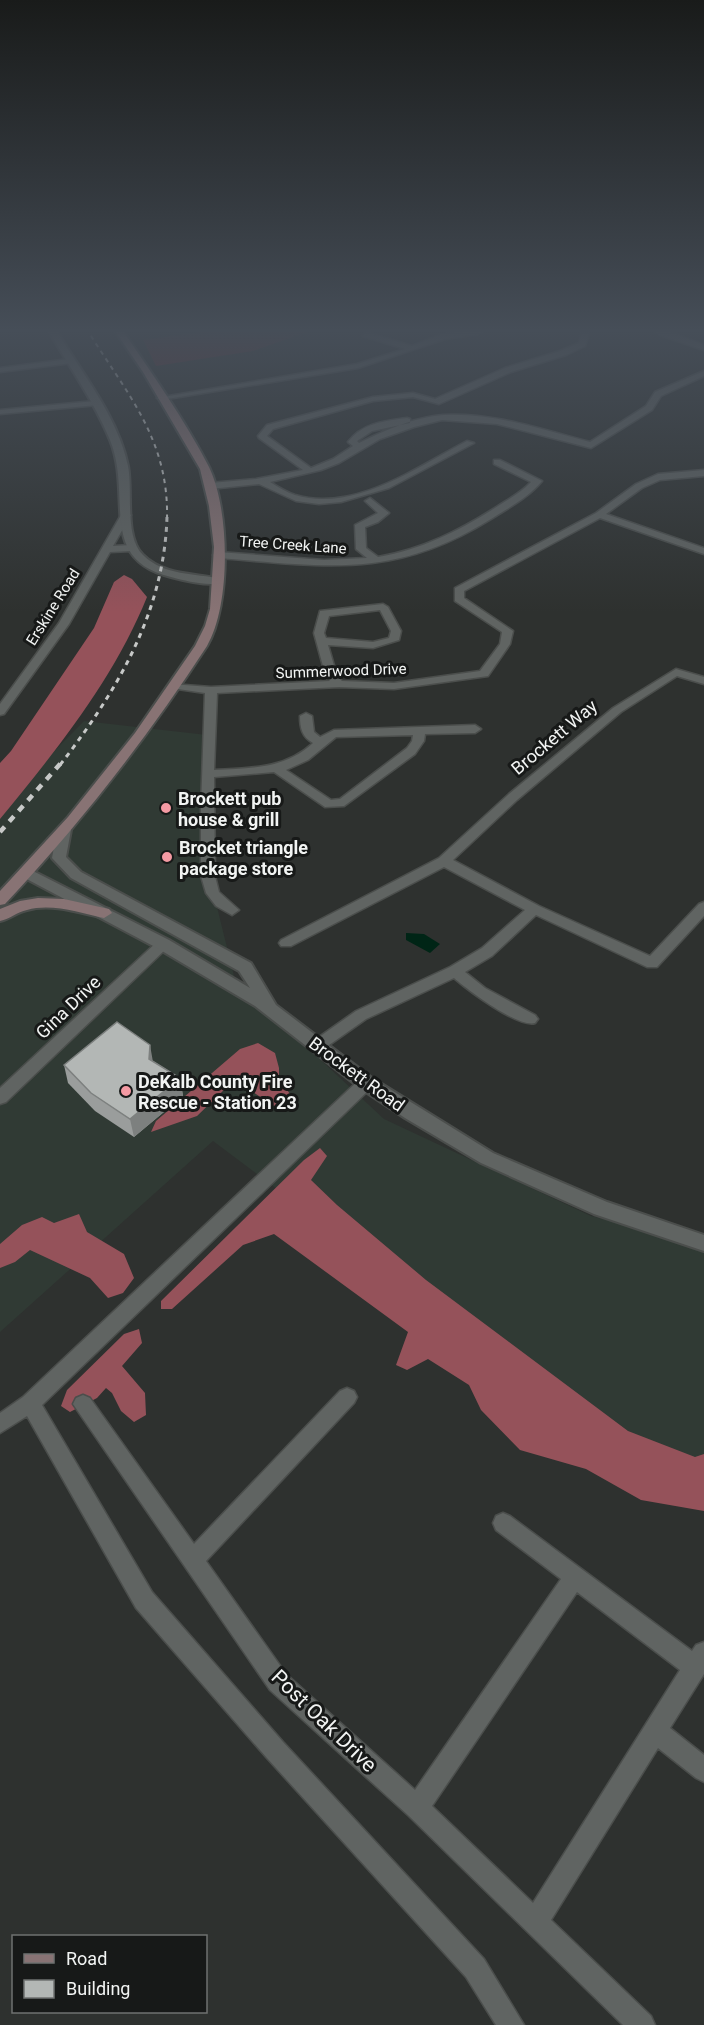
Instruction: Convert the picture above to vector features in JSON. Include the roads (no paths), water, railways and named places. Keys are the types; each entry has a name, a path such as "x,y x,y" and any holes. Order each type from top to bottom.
{"main road":[{"path":"0,900 113,774 175,686 210,628 217,603 218,532 205,469 177,422"},
{"path":"0,916 15,906 42,901 104,913"}],"street":[{"path":"106,422 122,459 131,548 144,562 163,572 217,581"},
{"path":"283,422 270,426 262,436 309,470"},
{"path":"210,486 262,482 333,463 359,446 421,422"},
{"path":"493,422 591,445 626,422"},
{"path":"262,482 294,498 312,501 367,497 470,443"},
{"name":"Tree Creek Lane","path":"218,555 321,564 355,564 378,561 429,548 528,491 537,482 497,462"},
{"name":"Summerwood Drive","path":"175,686 211,690 339,684 394,686 484,674 505,644 508,631 459,599 459,590 599,515 639,486 658,477 704,472"},
{"path":"367,497 384,513 375,520 360,525 361,549 378,561"},
{"name":"Erskine Road","path":"0,712 64,624 126,515"},
{"path":"599,515 704,551"},
{"path":"106,549 131,548"},
{"path":"321,641 374,645 394,640 396,631 383,607 324,613 319,633 321,641 332,677 339,684"},
{"name":"Brockett Way","path":"286,942 444,861 513,797 617,710 676,672 704,681"},
{"path":"211,690 208,876 213,893 220,903 232,910"},
{"path":"306,716 307,733 311,738 321,742"},
{"path":"208,774 277,769 305,757 321,742 334,734 475,729"},
{"path":"277,769 329,804 344,802 411,751 418,741 419,732"},
{"path":"64,830 59,858 76,875 245,967 272,1010"},
{"path":"444,861 534,909 652,963 704,908"},
{"name":"Brockett Road","path":"26,873 163,944 261,1002 366,1083 487,1158 601,1208 704,1243"},
{"path":"317,1046 361,1015 455,971 487,952 534,909"},
{"name":"Gina Drive","path":"0,1098 163,944"},
{"path":"455,971 480,992 530,1019"},
{"path":"0,1424 30,1403 366,1083"},
{"path":"192,1561 347,1397"},
{"path":"30,1403 144,1600 275,1750 475,1968 511,2025"},
{"name":"Post Oak Drive","path":"83,1404 278,1682 417,1808 642,2025"},
{"path":"503,1523 575,1577 700,1660 535,1923"},
{"path":"417,1808 575,1577"},
{"path":"656,1731 704,1770"}],"railway":[{"path":"144,422 161,464 166,490 167,518"},
{"path":"60,765 100,709 134,649 157,586 164,552 167,518"},
{"path":"0,832 61,763"}],"place":[{"name":"Brockett pub house & grill","path":"166,808"},
{"name":"Brocket triangle package store","path":"167,857"},
{"name":"DeKalb County Fire Rescue - Station 23","path":"126,1091"}]}
